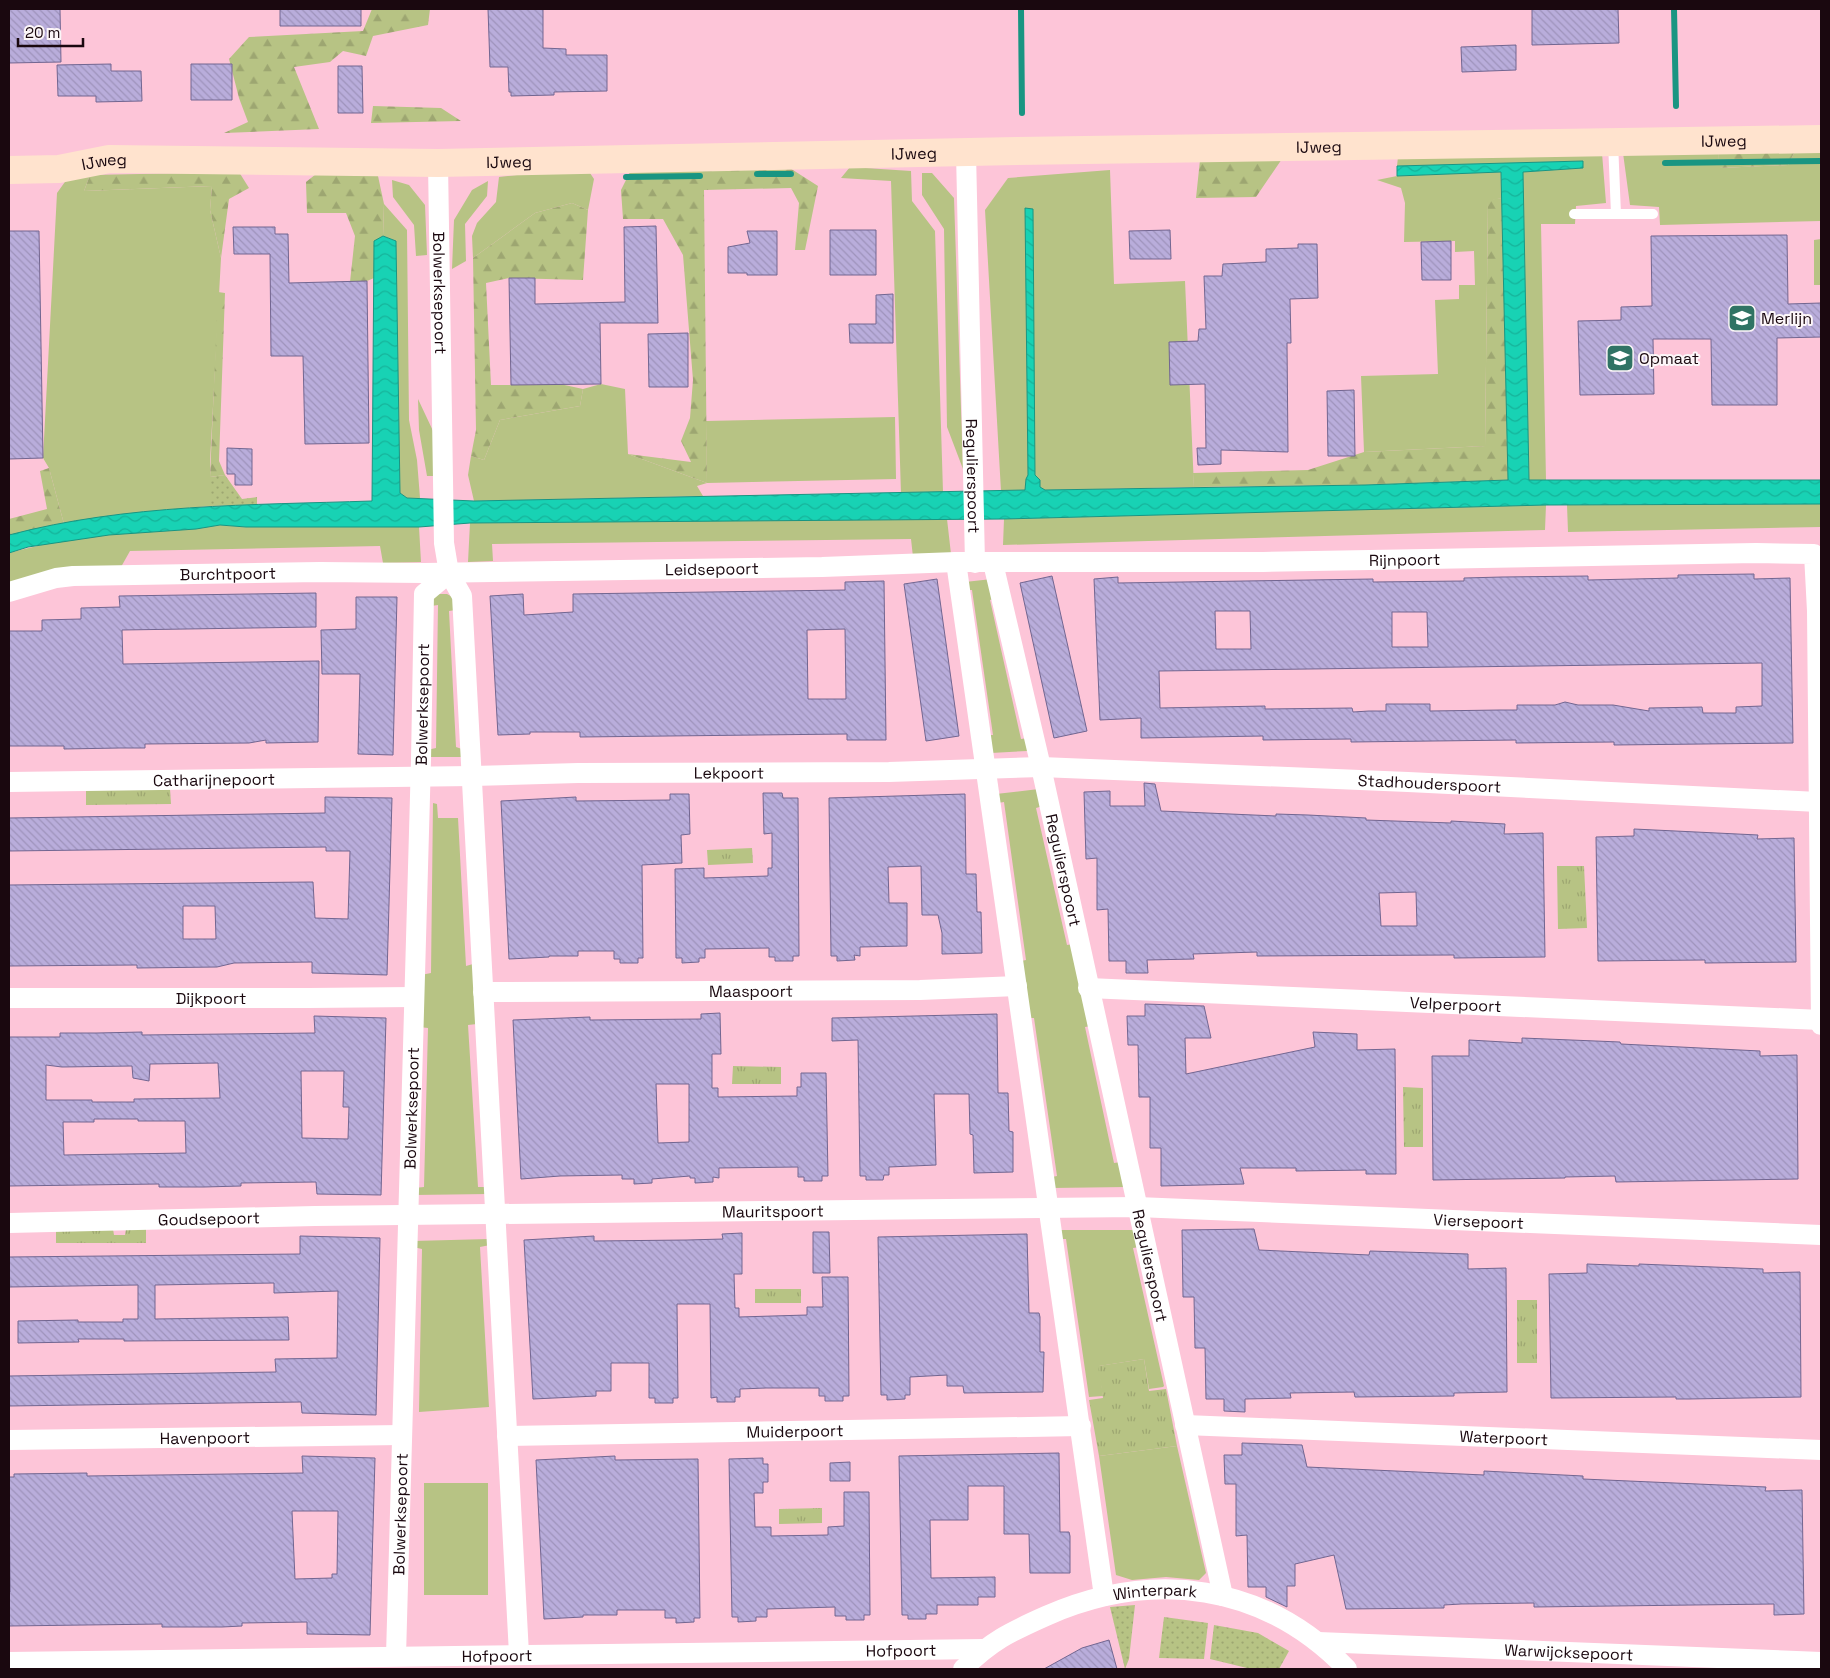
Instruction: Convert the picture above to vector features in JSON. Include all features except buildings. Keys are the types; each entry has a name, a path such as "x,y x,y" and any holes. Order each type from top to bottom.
{"street":[{"name":"IJweg","path":"9,166 59,170 109,159 438,163 966,152 1821,139"},
{"name":"Regulierspoort","path":"966,152 975,562 986,770 1104,1596"},
{"name":"Bolwerksepoort","path":"438,163 444,543 449,572 462,596 520,1654"},
{"name":"Rijnpoort","path":"975,562 1263,562 1756,553 1814,554 1817,611 1818,802"},
{"name":"Regulierspoort","path":"975,562 1041,767 1223,1596"},
{"name":"Leidsepoort","path":"449,572 822,567 975,562"},
{"name":"Burchtpoort","path":"9,592 56,578 73,576 215,572 449,572"},
{"name":"Bolwerksepoort","path":"396,1656 424,594 449,572"},
{"name":"Stadhouderspoort","path":"986,770 1041,767 1408,782 1818,802"},
{"name":"Lekpoort","path":"420,776 986,770"},
{"name":"Catharijnepoort","path":"9,782 420,776"},
{"path":"1818,802 1821,1025"},
{"name":"Maaspoort","path":"484,992 903,990 1017,986"},
{"name":"Velperpoort","path":"1088,988 1821,1020"},
{"name":"Dijkpoort","path":"9,998 414,997"},
{"name":"Viersepoort","path":"1049,1208 1137,1207 1821,1235"},
{"name":"Mauritspoort","path":"408,1216 1049,1208"},
{"name":"Goudsepoort","path":"9,1223 315,1216 408,1216"},
{"name":"Waterpoort","path":"1185,1425 1821,1450"},
{"name":"Muiderpoort","path":"507,1436 1081,1426"},
{"name":"Havenpoort","path":"9,1440 402,1435"},
{"name":"Winterpark","path":"964,1669 983,1649 1008,1633 1063,1609 1104,1596 1128,1591 1179,1589 1223,1596 1276,1616 1318,1642 1347,1669"},
{"name":"Warwijcksepoort","path":"1318,1642 1821,1662"},
{"name":"Hofpoort","path":"9,1662 274,1664 396,1656 520,1654 642,1661 983,1649"}],"lane":[{"path":"1613,142 1616,214"},
{"path":"1574,214 1653,214"}],"green space":[{"path":"372,9 430,9 428,25 373,36 366,56 343,51 330,62 294,67 319,129 224,133 248,122 239,98 229,59 249,37 363,31"},
{"path":"373,106 441,108 461,121 371,123"},
{"path":"1795,151 1821,151 1821,221 1660,225 1659,207 1630,205 1623,153 1718,152 1720,168 1788,165"},
{"path":"1795,151 1788,165 1719,168 1718,152"},
{"path":"1602,153 1606,203 1576,206 1575,224 1541,224 1546,480 1529,480 1523,172 1582,168 1583,161 1397,166 1398,157"},
{"path":"1284,156 1256,197 1196,198 1200,160"},
{"path":"782,163 818,186 805,250 795,250 799,203 791,188 704,190 707,483 628,454 691,462 681,441 690,418 693,380 683,255 663,219 623,219 621,190 631,170"},
{"path":"850,167 911,171 912,201 935,231 943,492 901,493 891,181 841,178"},
{"path":"580,168 588,170 594,179 588,210 572,203 535,213 473,258 472,236 477,223 496,202 499,177"},
{"path":"1110,170 1114,284 1185,281 1194,487 1001,491 985,210 1008,178"},
{"path":"239,172 249,188 229,199 221,258 210,210 212,186 84,191 90,175"},
{"path":"1501,172 1502,198 1488,201 1485,446 1364,452 1361,376 1438,374 1435,300 1459,299 1459,285 1475,285 1474,251 1455,252 1455,241 1404,242 1405,203 1401,188 1377,180 1397,176"},
{"path":"922,173 932,173 954,198 963,469 947,427 944,229 922,195"},
{"path":"316,174 378,176 384,204 383,236 374,242 374,278 367,281 350,282 355,236 346,213 307,213 306,182"},
{"path":"90,175 84,191 212,186 210,210 221,258 210,462 210,506 113,515 64,524 49,468 43,458 57,193 67,179"},
{"path":"392,180 409,185 425,205 427,255 416,256 414,225 393,197"},
{"path":"488,181 487,196 465,224 466,261 452,269 454,220 472,190"},
{"path":"1502,198 1508,480 1365,485 1194,487 1193,473 1308,470 1364,452 1485,446 1488,200"},
{"path":"572,203 588,210 583,280 509,278 486,283 491,385 537,385 539,307 560,384 583,389 580,406 500,420 484,460 471,456 476,430 473,258 535,213"},
{"path":"384,204 407,230 409,420 417,460 420,498 407,498 400,493 396,241 383,236"},
{"path":"1821,239 1821,285 1814,285 1814,240"},
{"path":"218,292 225,293 219,461 225,475 210,477"},
{"path":"601,384 625,389 628,454 707,483 697,486 703,496 474,501 468,475 471,456 484,460 500,420 580,406 583,389"},
{"path":"418,399 434,433 434,476 427,476 419,430"},
{"path":"895,417 896,479 707,483 706,421"},
{"path":"49,468 64,524 9,535 9,519 47,509 40,471"},
{"path":"225,475 242,499 257,497 257,505 210,506 210,477"},
{"path":"1821,504 1821,527 1568,532 1567,505"},
{"path":"1546,505 1545,530 1003,545 1004,519"},
{"path":"947,519 951,554 913,557 911,539 492,544 493,561 468,562 470,523"},
{"path":"220,525 246,527 419,527 421,562 383,563 380,546 130,551 121,567 9,583 9,553 86,537"},
{"path":"992,579 997,598 990,600 1021,739 1028,738 1027,751 991,753 987,735 993,735 972,590 966,590 965,582"},
{"path":"435,594 447,594 456,599 456,610 449,611 456,747 465,750 465,757 427,757 427,750 436,748 438,605 431,606"},
{"path":"170,789 171,804 86,805 86,790"},
{"path":"1039,789 1043,806 1036,808 1067,945 1073,944 1091,1026 1085,1027 1114,1163 1121,1162 1126,1187 1052,1188 1052,1177 1057,1176 1034,1018 1029,1018 1021,961 1026,960 1004,802 998,803 996,794"},
{"path":"433,803 437,804 438,818 458,818 466,966 473,964 477,1024 468,1025 478,1187 488,1187 488,1194 414,1195 414,1188 424,1187 428,1028 419,1027 421,975 431,973"},
{"path":"752,848 753,863 708,865 707,850"},
{"path":"1557,866 1584,866 1587,928 1558,929"},
{"path":"733,1066 781,1067 781,1084 732,1084"},
{"path":"1403,1087 1423,1088 1423,1147 1404,1147"},
{"path":"56,1229 113,1229 114,1235 125,1235 126,1229 146,1229 146,1243 56,1243"},
{"path":"1058,1230 1136,1230 1140,1247 1133,1248 1163,1387 1149,1389 1144,1359 1099,1366 1103,1396 1089,1397 1066,1239 1060,1239"},
{"path":"489,1239 490,1245 480,1247 489,1407 419,1412 422,1249 413,1247 413,1241"},
{"path":"755,1289 801,1289 801,1303 755,1303"},
{"path":"1517,1300 1537,1300 1537,1363 1517,1363"},
{"path":"1144,1359 1149,1391 1166,1389 1177,1446 1099,1456 1089,1400 1103,1398 1098,1366"},
{"path":"1177,1446 1206,1573 1199,1580 1166,1577 1132,1580 1116,1575 1099,1456"},
{"path":"424,1483 488,1483 488,1595 424,1595"},
{"path":"822,1508 822,1523 779,1524 779,1509"},
{"path":"1135,1605 1129,1659 1125,1669 1110,1607"},
{"path":"1164,1617 1208,1623 1204,1659 1159,1658"},
{"path":"1214,1625 1258,1633 1289,1651 1279,1669 1251,1669 1210,1659"}],"water":[{"path":"1583,161 1583,168 1523,172 1529,480 1821,480 1821,504 1546,505 1004,519 470,523 419,527 246,527 220,525 196,529 109,535 28,547 9,553 9,535 98,517 235,505 372,501 374,241 383,236 396,241 400,493 407,498 474,501 1025,490 1028,475 1025,208 1033,209 1035,475 1040,480 1040,487 1045,490 1365,485 1508,480 1501,172 1397,176 1397,166"}],"waterway":[{"path":"1021,9 1022,113"},
{"path":"1674,9 1676,106"},
{"path":"1665,163 1821,161"},
{"path":"757,174 791,174"},
{"path":"626,177 700,176"}],"place":[{"name":"Merlijn","path":"1742,318"},
{"name":"Opmaat","path":"1620,358"}]}
